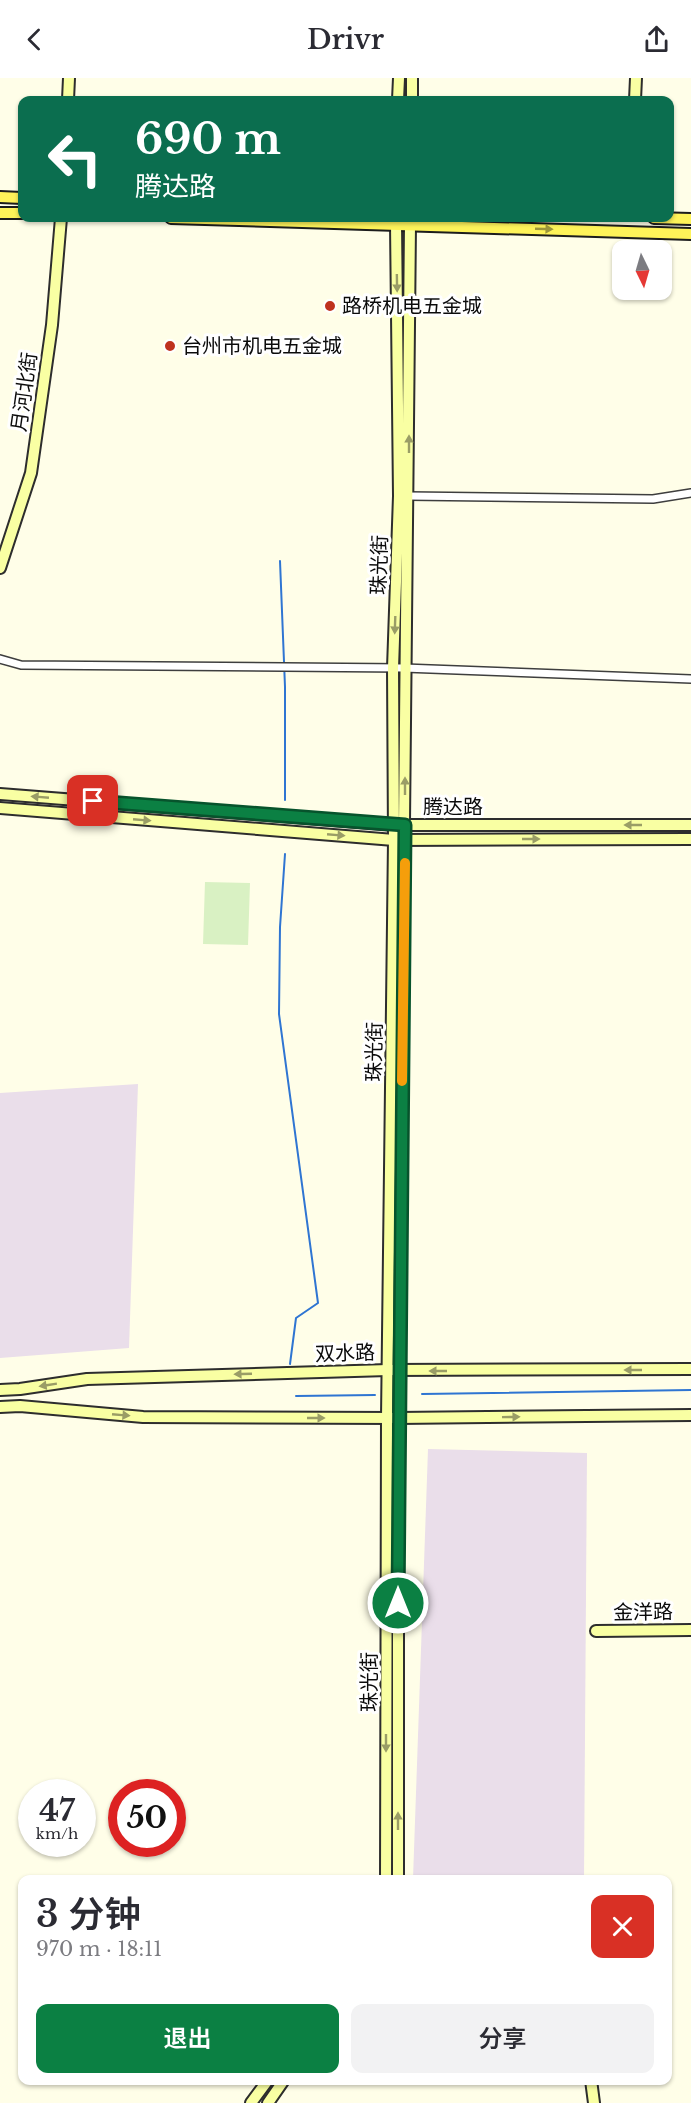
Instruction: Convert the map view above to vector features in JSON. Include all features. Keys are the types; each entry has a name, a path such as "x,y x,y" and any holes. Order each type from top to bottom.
{"main road":[{"path":"68,96 69,78"},
{"path":"398,96 399,78"},
{"path":"412,78 412,96"},
{"path":"635,96 636,78"},
{"path":"0,197 18,198"},
{"path":"0,213 18,213"},
{"path":"674,219 691,219"},
{"name":"月河北街","path":"0,568 31,473 52,325 61,222"},
{"path":"321,222 691,234"},
{"name":"珠光街","path":"396,224 400,839 393,1418 398,1875"},
{"name":"珠光街","path":"399,668 408,496 410,225"},
{"name":"腾达路","path":"0,794 400,825 691,825"},
{"name":"腾达路","path":"0,808 400,839 691,839"},
{"name":"双水路","path":"0,1390 87,1379 393,1371 691,1369"},
{"path":"0,1407 20,1406 142,1417 393,1418 691,1414"},
{"name":"珠光街","path":"386,1875 393,1418"},
{"name":"金洋路","path":"596,1631 691,1630"},
{"path":"251,2103 264,2085"},
{"path":"268,2103 281,2085"},
{"path":"592,2085 594,2103"}],"street":[{"path":"408,496 652,499 691,493"},
{"path":"0,659 21,665 399,668 691,679"}],"shaded area":[{"path":"138,1084 129,1348 0,1358 0,1093"},
{"path":"428,1449 587,1453 584,1875 413,1875"}],"green space":[{"path":"205,882 250,883 248,945 203,944"}],"waterway":[{"path":"280,561 285,687 285,800"},
{"path":"285,854 280,927 279,1014 318,1303 296,1318 290,1364"},
{"path":"422,1394 691,1390"},
{"path":"296,1396 375,1395"}],"slow traffic":[{"path":"402,1081 405,863"}],"place":[{"name":"路桥机电五金城","path":"330,306"},
{"name":"台州市机电五金城","path":"170,346"}],"route":[{"path":"93,801 405,825 398,1603"}]}
